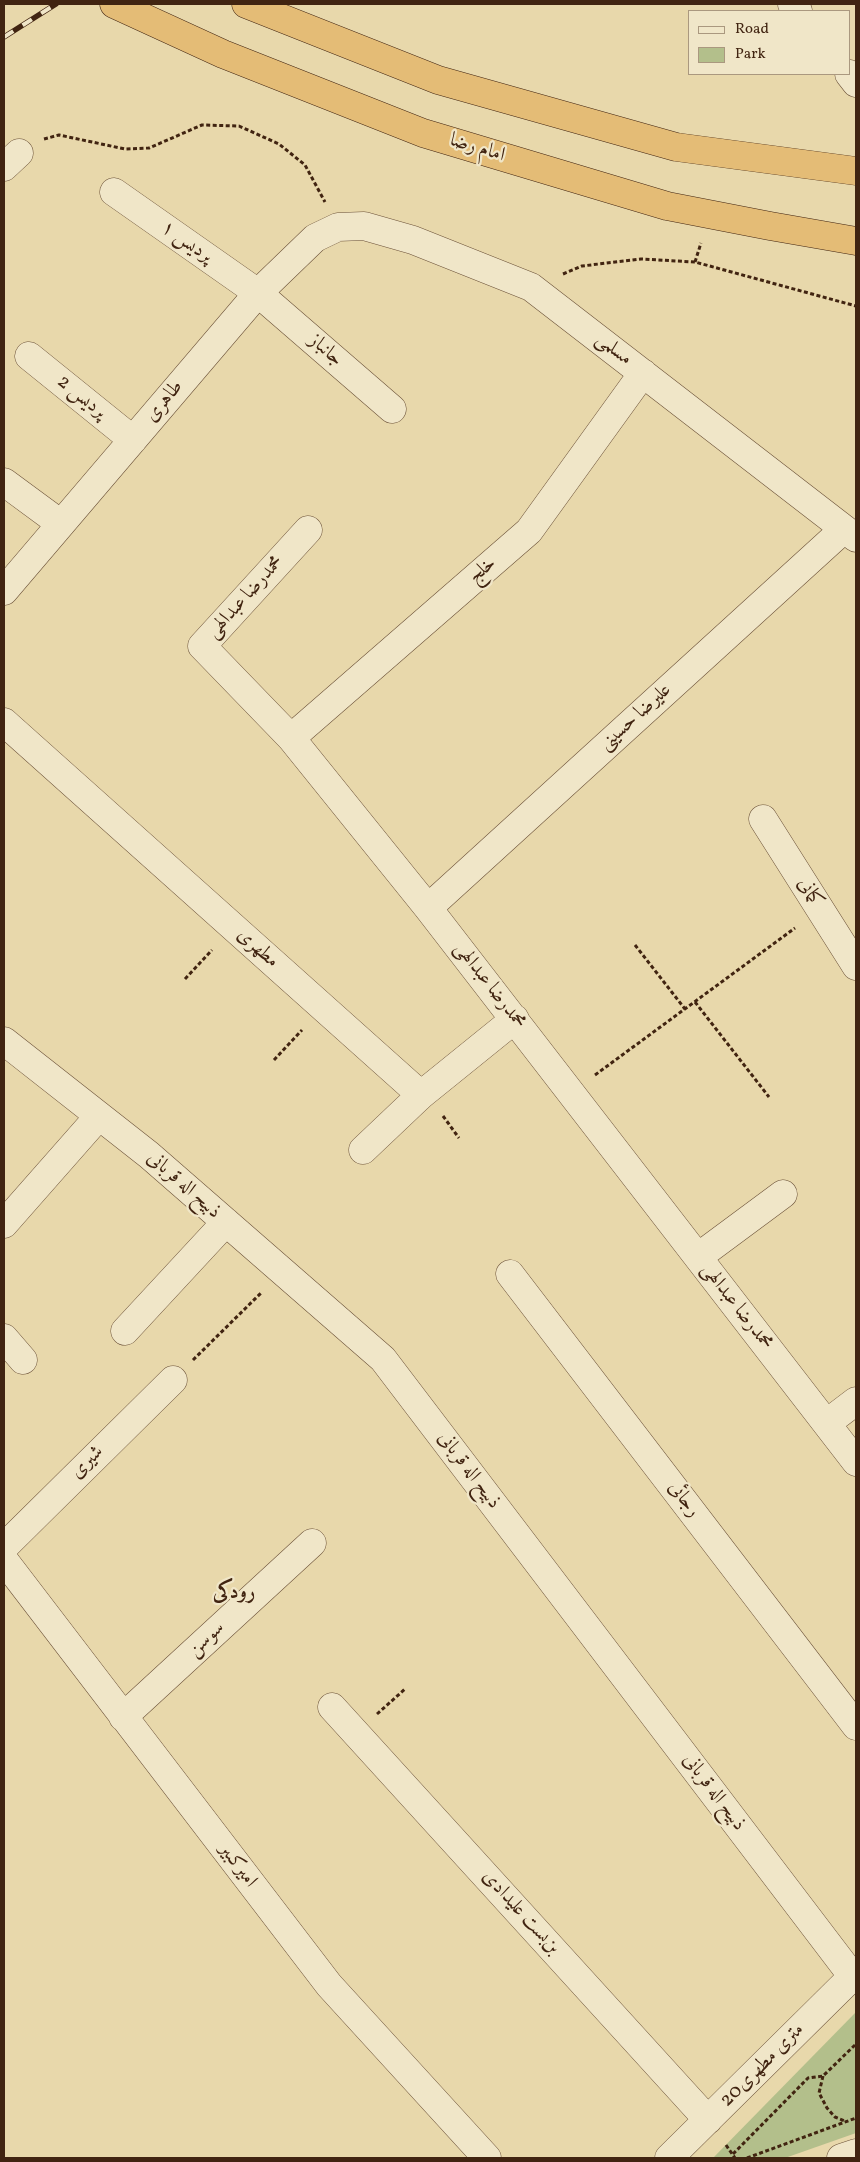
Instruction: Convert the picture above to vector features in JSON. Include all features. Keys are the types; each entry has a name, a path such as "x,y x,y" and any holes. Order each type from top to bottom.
{"highway":[{"name":"امام رضا","path":"114,4 223,54 423,133 667,206 856,240"},
{"path":"246,4 438,80 676,147 856,171"}],"street":[{"name":"پردیس ۱","path":"114,192 258,294"},
{"name":"مسلمی","path":"338,226 364,226 413,240 531,287 850,533"},
{"name":"طاهری","path":"4,591 258,294 315,238 338,226"},
{"name":"جانباز","path":"258,294 392,409"},
{"name":"پردیس 2","path":"29,356 133,440"},
{"name":"خلج","path":"291,738 529,531 643,373"},
{"path":"4,482 61,524"},
{"name":"محمدرضا عبدالهی","path":"308,530 202,646 291,738 428,908 856,1462"},
{"name":"علیرضا حسینی","path":"428,908 850,533"},
{"name":"مطهری","path":"4,722 421,1095"},
{"name":"کمانی","path":"763,819 856,966"},
{"path":"363,1150 421,1095 515,1020"},
{"name":"ذبیح اله قربانی","path":"4,1041 149,1156 383,1359 854,1975"},
{"path":"4,1224 99,1116"},
{"path":"698,1257 783,1194"},
{"path":"125,1331 226,1222"},
{"name":"رجائی","path":"510,1274 856,1726"},
{"path":"4,1338 23,1360"},
{"name":"شیری","path":"4,1547 173,1380"},
{"path":"827,1424 856,1401"},
{"name":"سوسن","path":"123,1717 312,1543"},
{"name":"امیرکبیر","path":"4,1560 329,1985 487,2158"},
{"name":"بن‌بست علیدادی","path":"332,1707 708,2120"},
{"name":"20متری مطهری","path":"669,2158 854,1975"},
{"path":"840,2158 856,2153"}],"path":[{"path":"11,160 40,140 59,135 125,149 149,148 202,125 239,126 279,144 304,165 338,226"},
{"path":"531,287 582,266 641,259 695,262 856,306"},
{"path":"571,1092 820,910"},
{"path":"185,979 233,927"},
{"path":"636,945 685,1009"},
{"path":"695,1002 769,1097"},
{"path":"274,1060 322,1007"},
{"path":"173,1380 282,1272"},
{"path":"355,1732 405,1689"},
{"path":"845,2122 827,2108 819,2093 823,2076 856,2044"},
{"path":"735,2158 733,2154 808,2078 823,2076"},
{"path":"747,2158 856,2118"}],"green space":[{"path":"856,2012 856,2133 785,2158 713,2158"}],"railway":[{"path":"4,37 56,4"}],"district":[{"name":"رودکی","path":"234,1594"}]}
